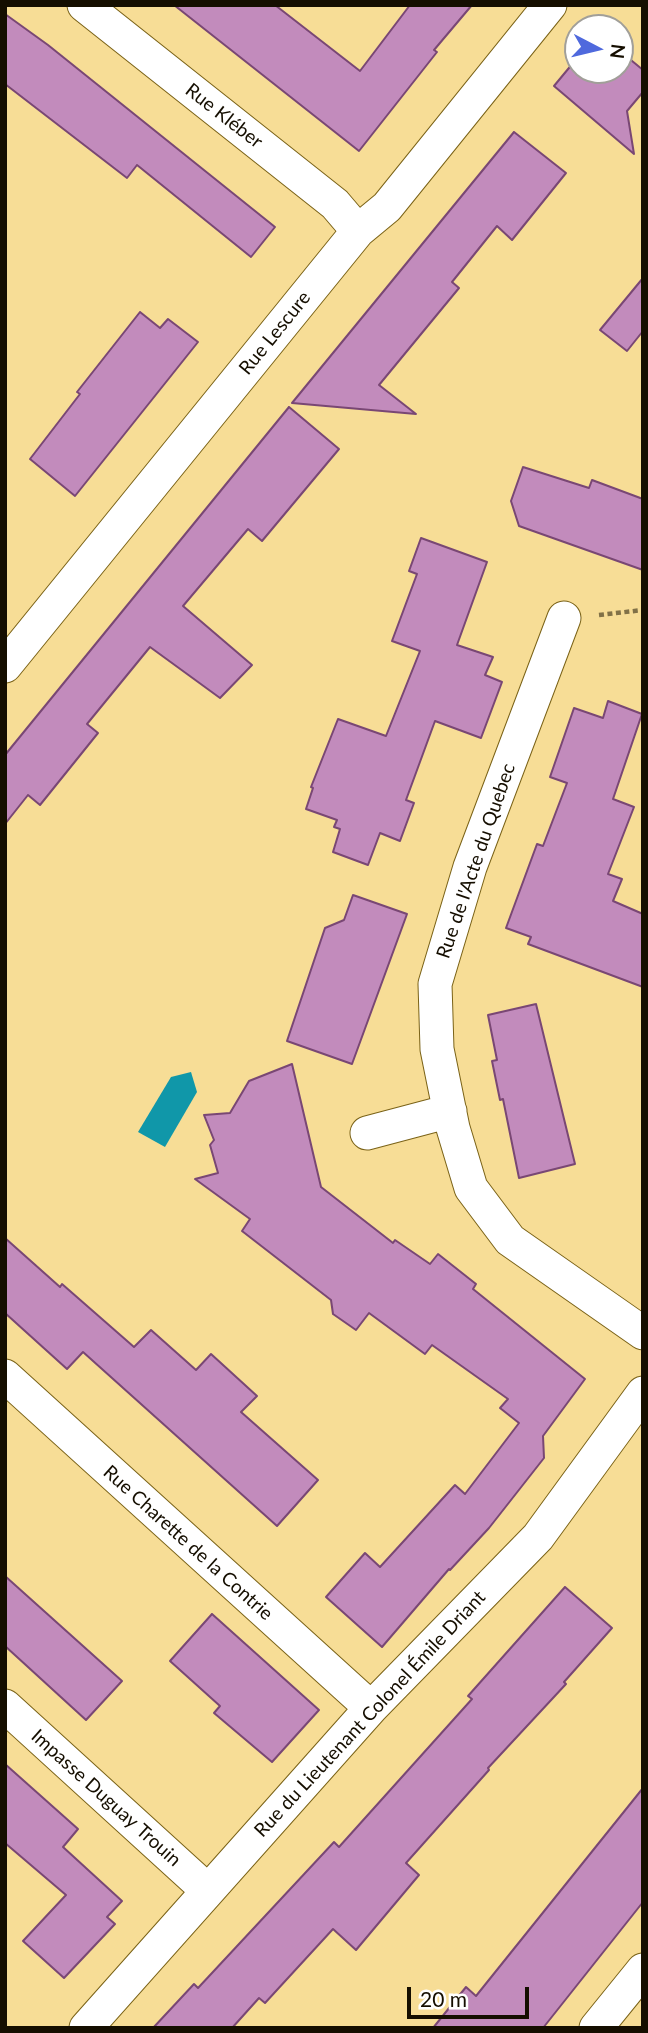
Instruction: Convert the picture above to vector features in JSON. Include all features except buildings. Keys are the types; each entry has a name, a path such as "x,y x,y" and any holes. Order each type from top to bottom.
{"street":[{"name":"Rue Kléber","path":"84,5 335,204 358,231"},
{"name":"Rue Lescure","path":"5,666 358,231 387,207 550,5"},
{"name":"Rue de l'Acte du Quebec","path":"564,618 470,867 435,984 437,1049 453,1128 471,1188 510,1240 643,1333"},
{"path":"368,1133 450,1111"},
{"name":"Rue Charette de la Contrie","path":"5,1376 371,1708"},
{"name":"Rue du Lieutenant Colonel Émile Driant","path":"86,2028 206,1890 371,1708 538,1537 643,1393"},
{"name":"Impasse Duguay Trouin","path":"5,1706 206,1890"},
{"path":"596,2028 643,1970"}],"water":[{"path":"191,1072 197,1092 165,1147 138,1132 171,1077"}]}
